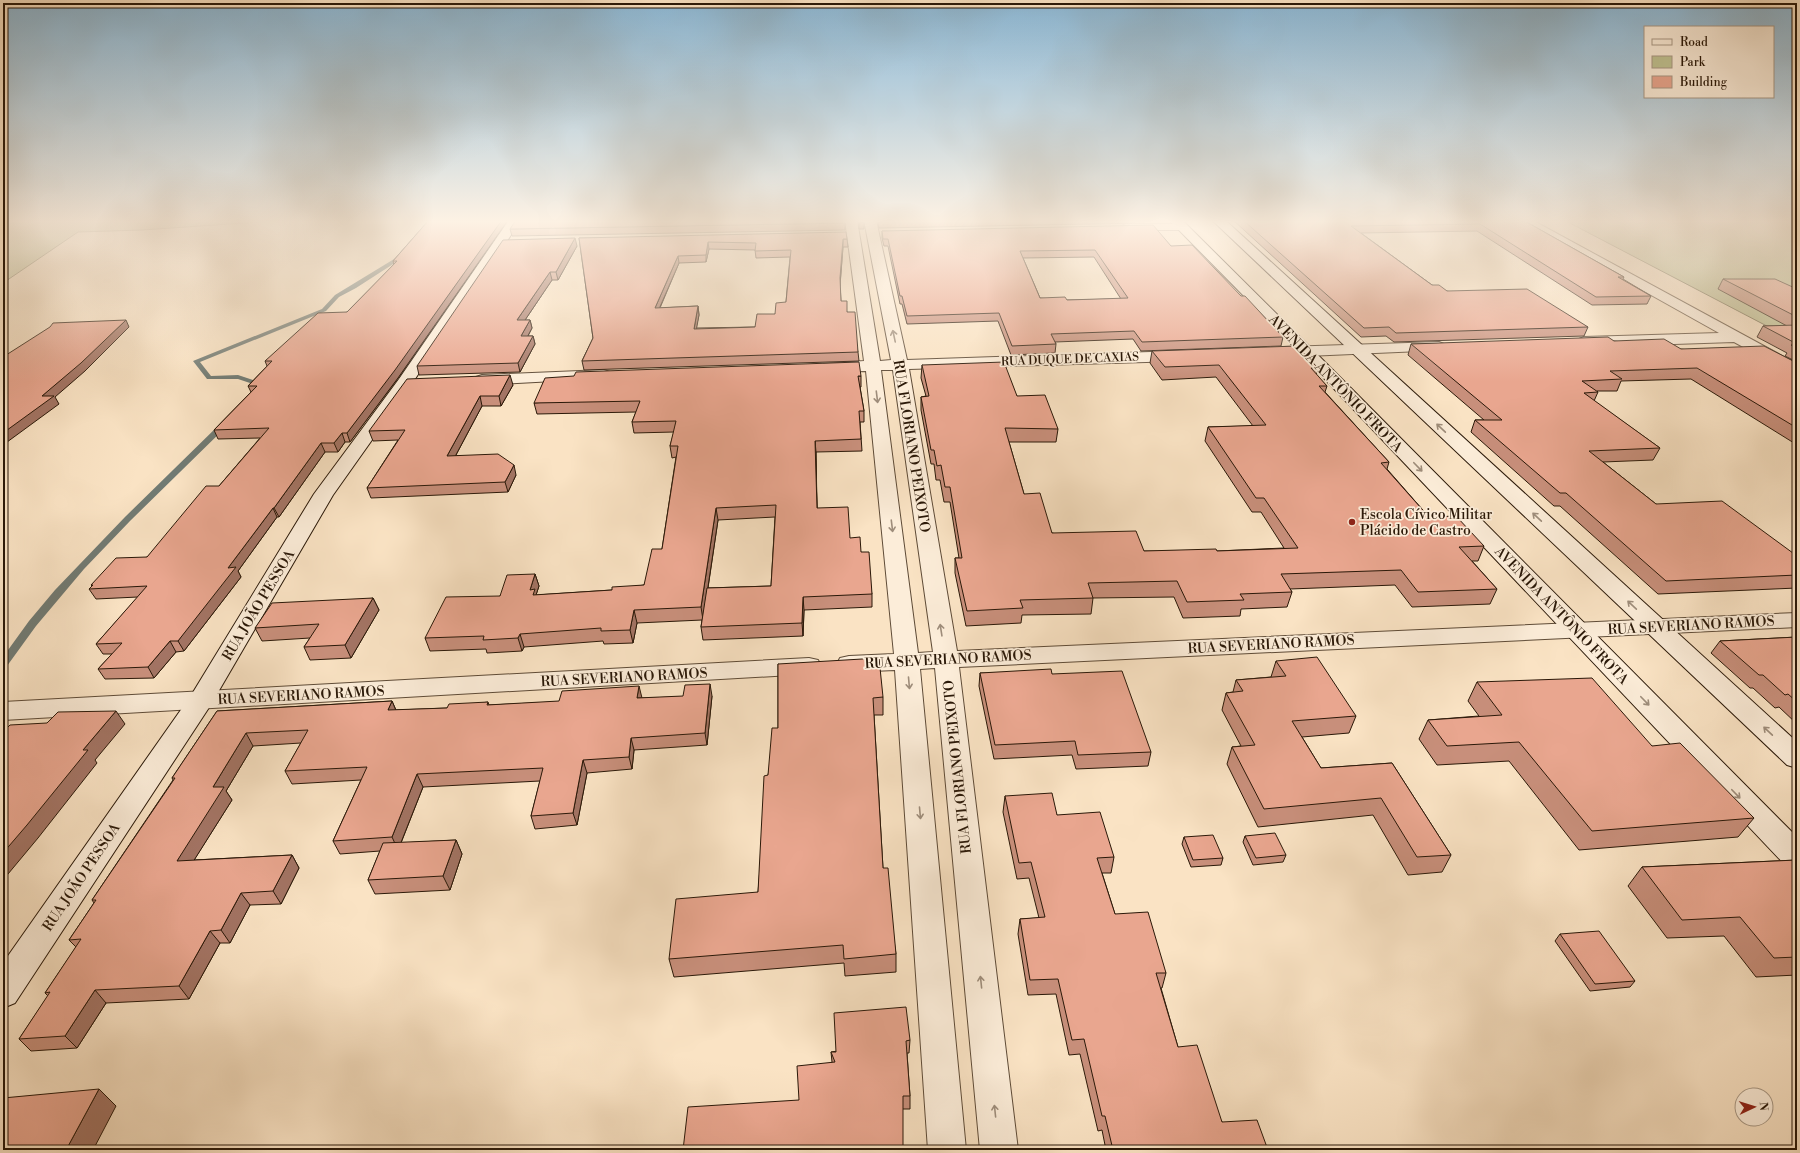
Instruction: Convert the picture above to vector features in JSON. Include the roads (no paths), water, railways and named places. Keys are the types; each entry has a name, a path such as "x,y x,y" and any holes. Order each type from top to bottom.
{"street":[{"name":"RUA JOÃO PESSOA","path":"3,992 202,700 324,494 413,382 484,274"},
{"name":"RUA FLORIANO PEIXOTO","path":"866,274 873,366 907,661 937,1009 947,1150"},
{"name":"RUA FLORIANO PEIXOTO","path":"875,274 900,365 946,658 999,1150"},
{"name":"AVENIDA ANTÔNIO FROTA","path":"1229,274 1306,351 1797,857"},
{"path":"1276,274 1797,758"},
{"path":"1621,274 1797,370"},
{"path":"1571,342 1736,337"},
{"path":"1268,353 1452,346"},
{"name":"RUA DUQUE DE CAXIAS","path":"818,368 1197,355"},
{"path":"468,380 619,375"},
{"name":"RUA SEVERIANO RAMOS","path":"3,711 946,658 1797,620"}],"waterway":[{"path":"258,387 260,384 238,377 209,378 196,361 324,310 337,296 374,274"},
{"path":"3,664 33,623 81,567 151,495 224,425"}],"place":[{"name":"Escola Cívico Militar Plácido de Castro","path":"1352,522"}]}
